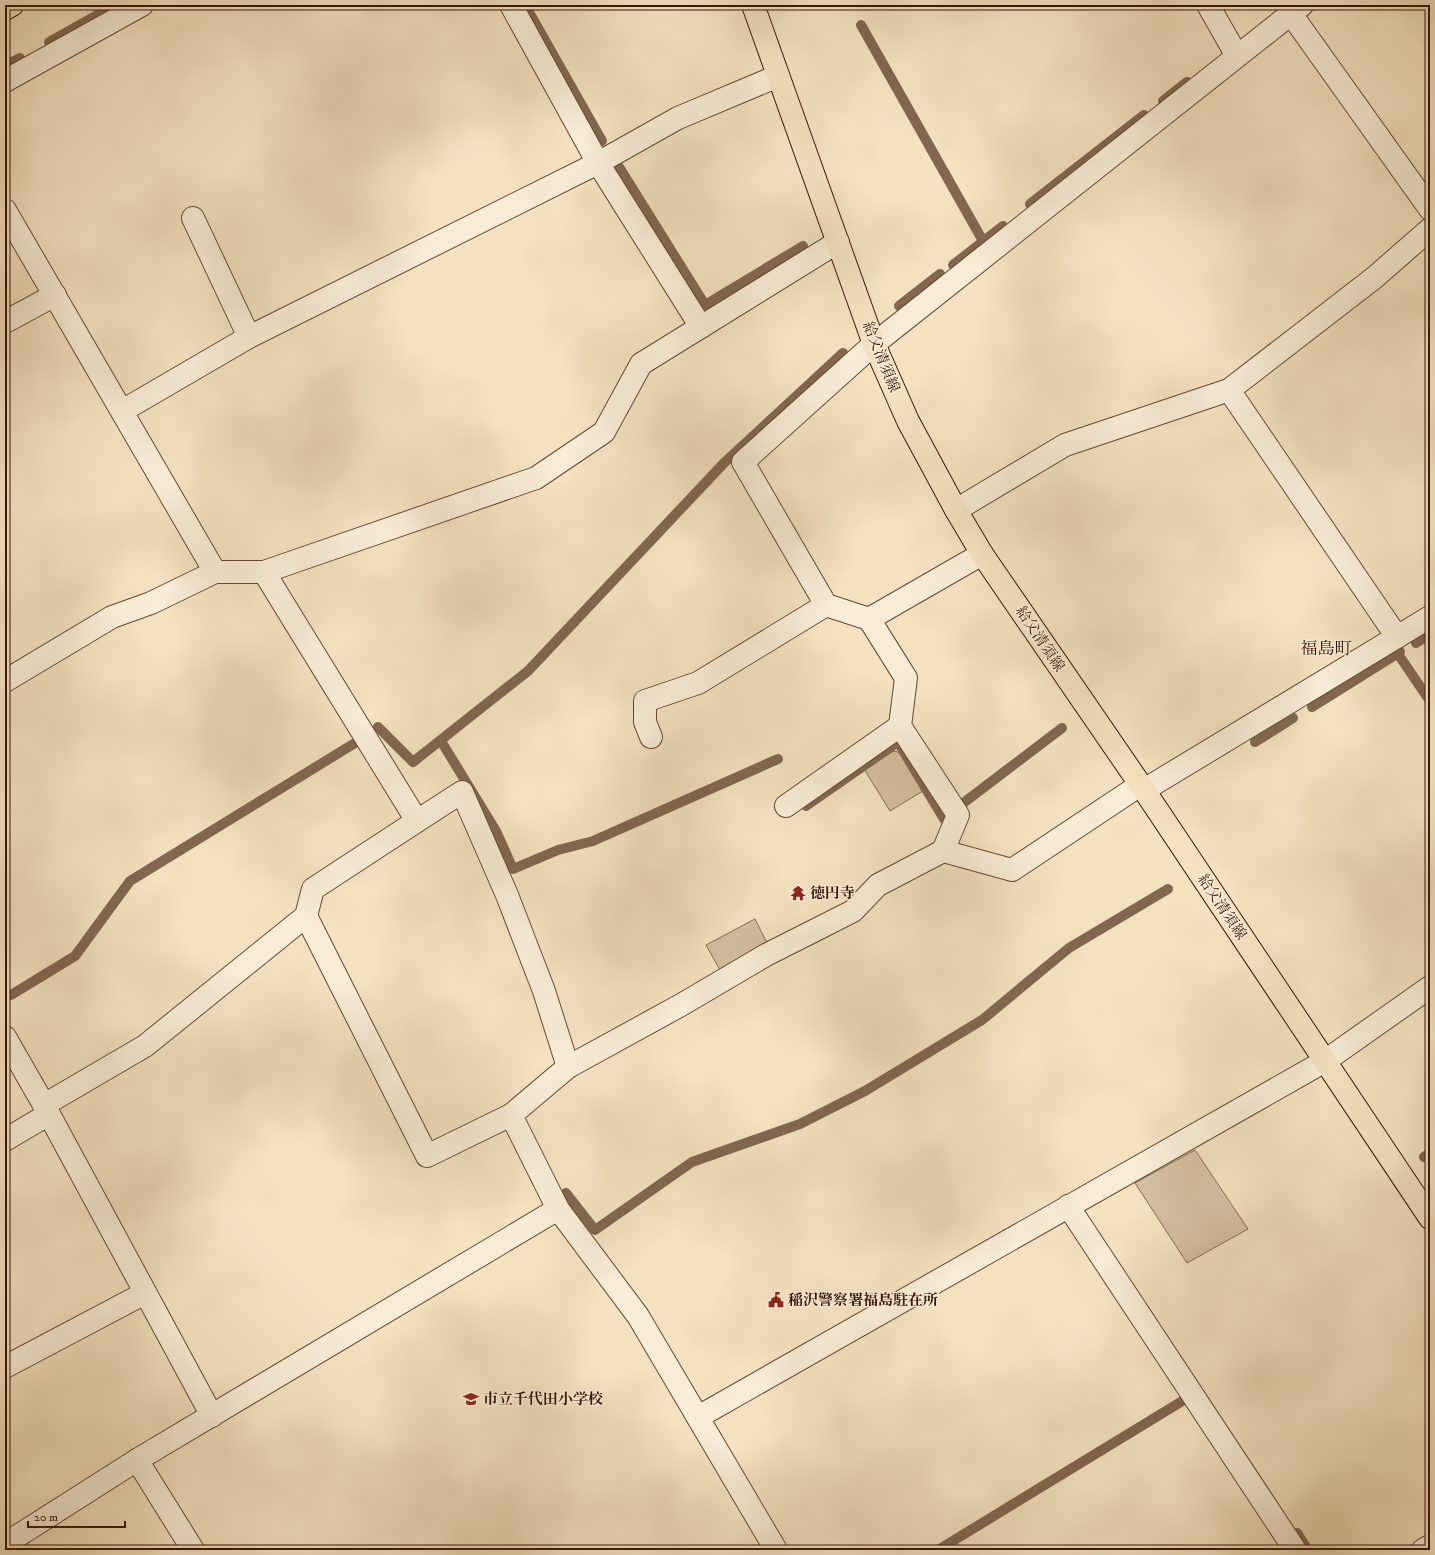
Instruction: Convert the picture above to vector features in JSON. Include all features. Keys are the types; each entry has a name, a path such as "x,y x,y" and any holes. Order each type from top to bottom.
{"main road":[{"path":"5,9 12,5"},
{"name":"給父清須線","path":"753,5 874,344 908,421 956,510 982,554 1142,787 1430,1218"}],"street":[{"path":"5,80 142,5"},
{"path":"511,5 598,163 701,327"},
{"path":"1208,5 1237,56"},
{"path":"306,916 427,1156 511,1115 568,1066 681,1005 766,955 853,911 878,886 943,851 958,815 900,726 906,678 869,619 826,605 743,462 874,344 1296,10 1430,209"},
{"path":"122,411 249,337 598,163 678,118 778,76"},
{"path":"5,210 215,572"},
{"path":"193,218 249,337"},
{"path":"956,510 1065,445 1229,390 1374,278 1430,229"},
{"path":"6,679 112,617 151,603 215,572 264,572 536,478 604,432 641,364 838,242"},
{"path":"5,322 54,295"},
{"path":"1229,390 1397,637"},
{"path":"869,619 982,554"},
{"path":"264,572 418,821"},
{"path":"650,737 645,722 645,701 698,683 826,605"},
{"path":"943,851 1012,870 1142,787 1430,617"},
{"path":"786,806 900,726"},
{"path":"5,1140 46,1109 145,1046 306,916 313,889 462,792 507,895 544,991 568,1066"},
{"path":"698,1417 1324,1061 1430,987"},
{"path":"5,1037 46,1109 212,1416"},
{"path":"511,1115 558,1209 638,1316 776,1550"},
{"path":"1068,1206 1295,1550"},
{"path":"5,1544 136,1460 558,1209"},
{"path":"5,1367 145,1293"},
{"path":"136,1460 193,1550"},
{"path":"1423,1550 1430,1546"}],"shaded area":[{"path":"894,751 901,753 923,791 890,811 864,769"},
{"path":"755,919 769,947 721,972 706,945"},
{"path":"1195,1150 1248,1229 1187,1263 1135,1183"}],"waterway":[{"path":"49,42 115,5"},
{"path":"525,5 602,141"},
{"path":"861,25 983,241"},
{"path":"5,66 20,58"},
{"path":"1163,101 1187,82"},
{"path":"1030,204 1144,115"},
{"path":"619,167 705,305 803,246"},
{"path":"953,265 1003,226"},
{"path":"899,306 940,274"},
{"path":"378,727 413,762 528,671 724,463 843,353"},
{"path":"1416,643 1430,634"},
{"path":"1312,707 1400,652"},
{"path":"1398,654 1430,701"},
{"path":"1255,742 1293,718"},
{"path":"962,804 1062,728"},
{"path":"441,741 496,831 513,869 558,850 593,841 778,759"},
{"path":"806,806 898,742 944,819"},
{"path":"11,995 75,956 130,881 355,743"},
{"path":"566,1193 595,1230 692,1162 800,1124 865,1091 982,1020 1069,948 1168,889"},
{"path":"1424,1157 1430,1153"},
{"path":"938,1550 1184,1400"},
{"path":"1297,1533 1308,1550"}],"place":[{"name":"徳円寺","path":"798,893"},
{"name":"稲沢警察署福島駐在所","path":"776,1300"},
{"name":"市立千代田小学校","path":"471,1399"}],"district":[{"name":"福島町","path":"1326,649"}]}
